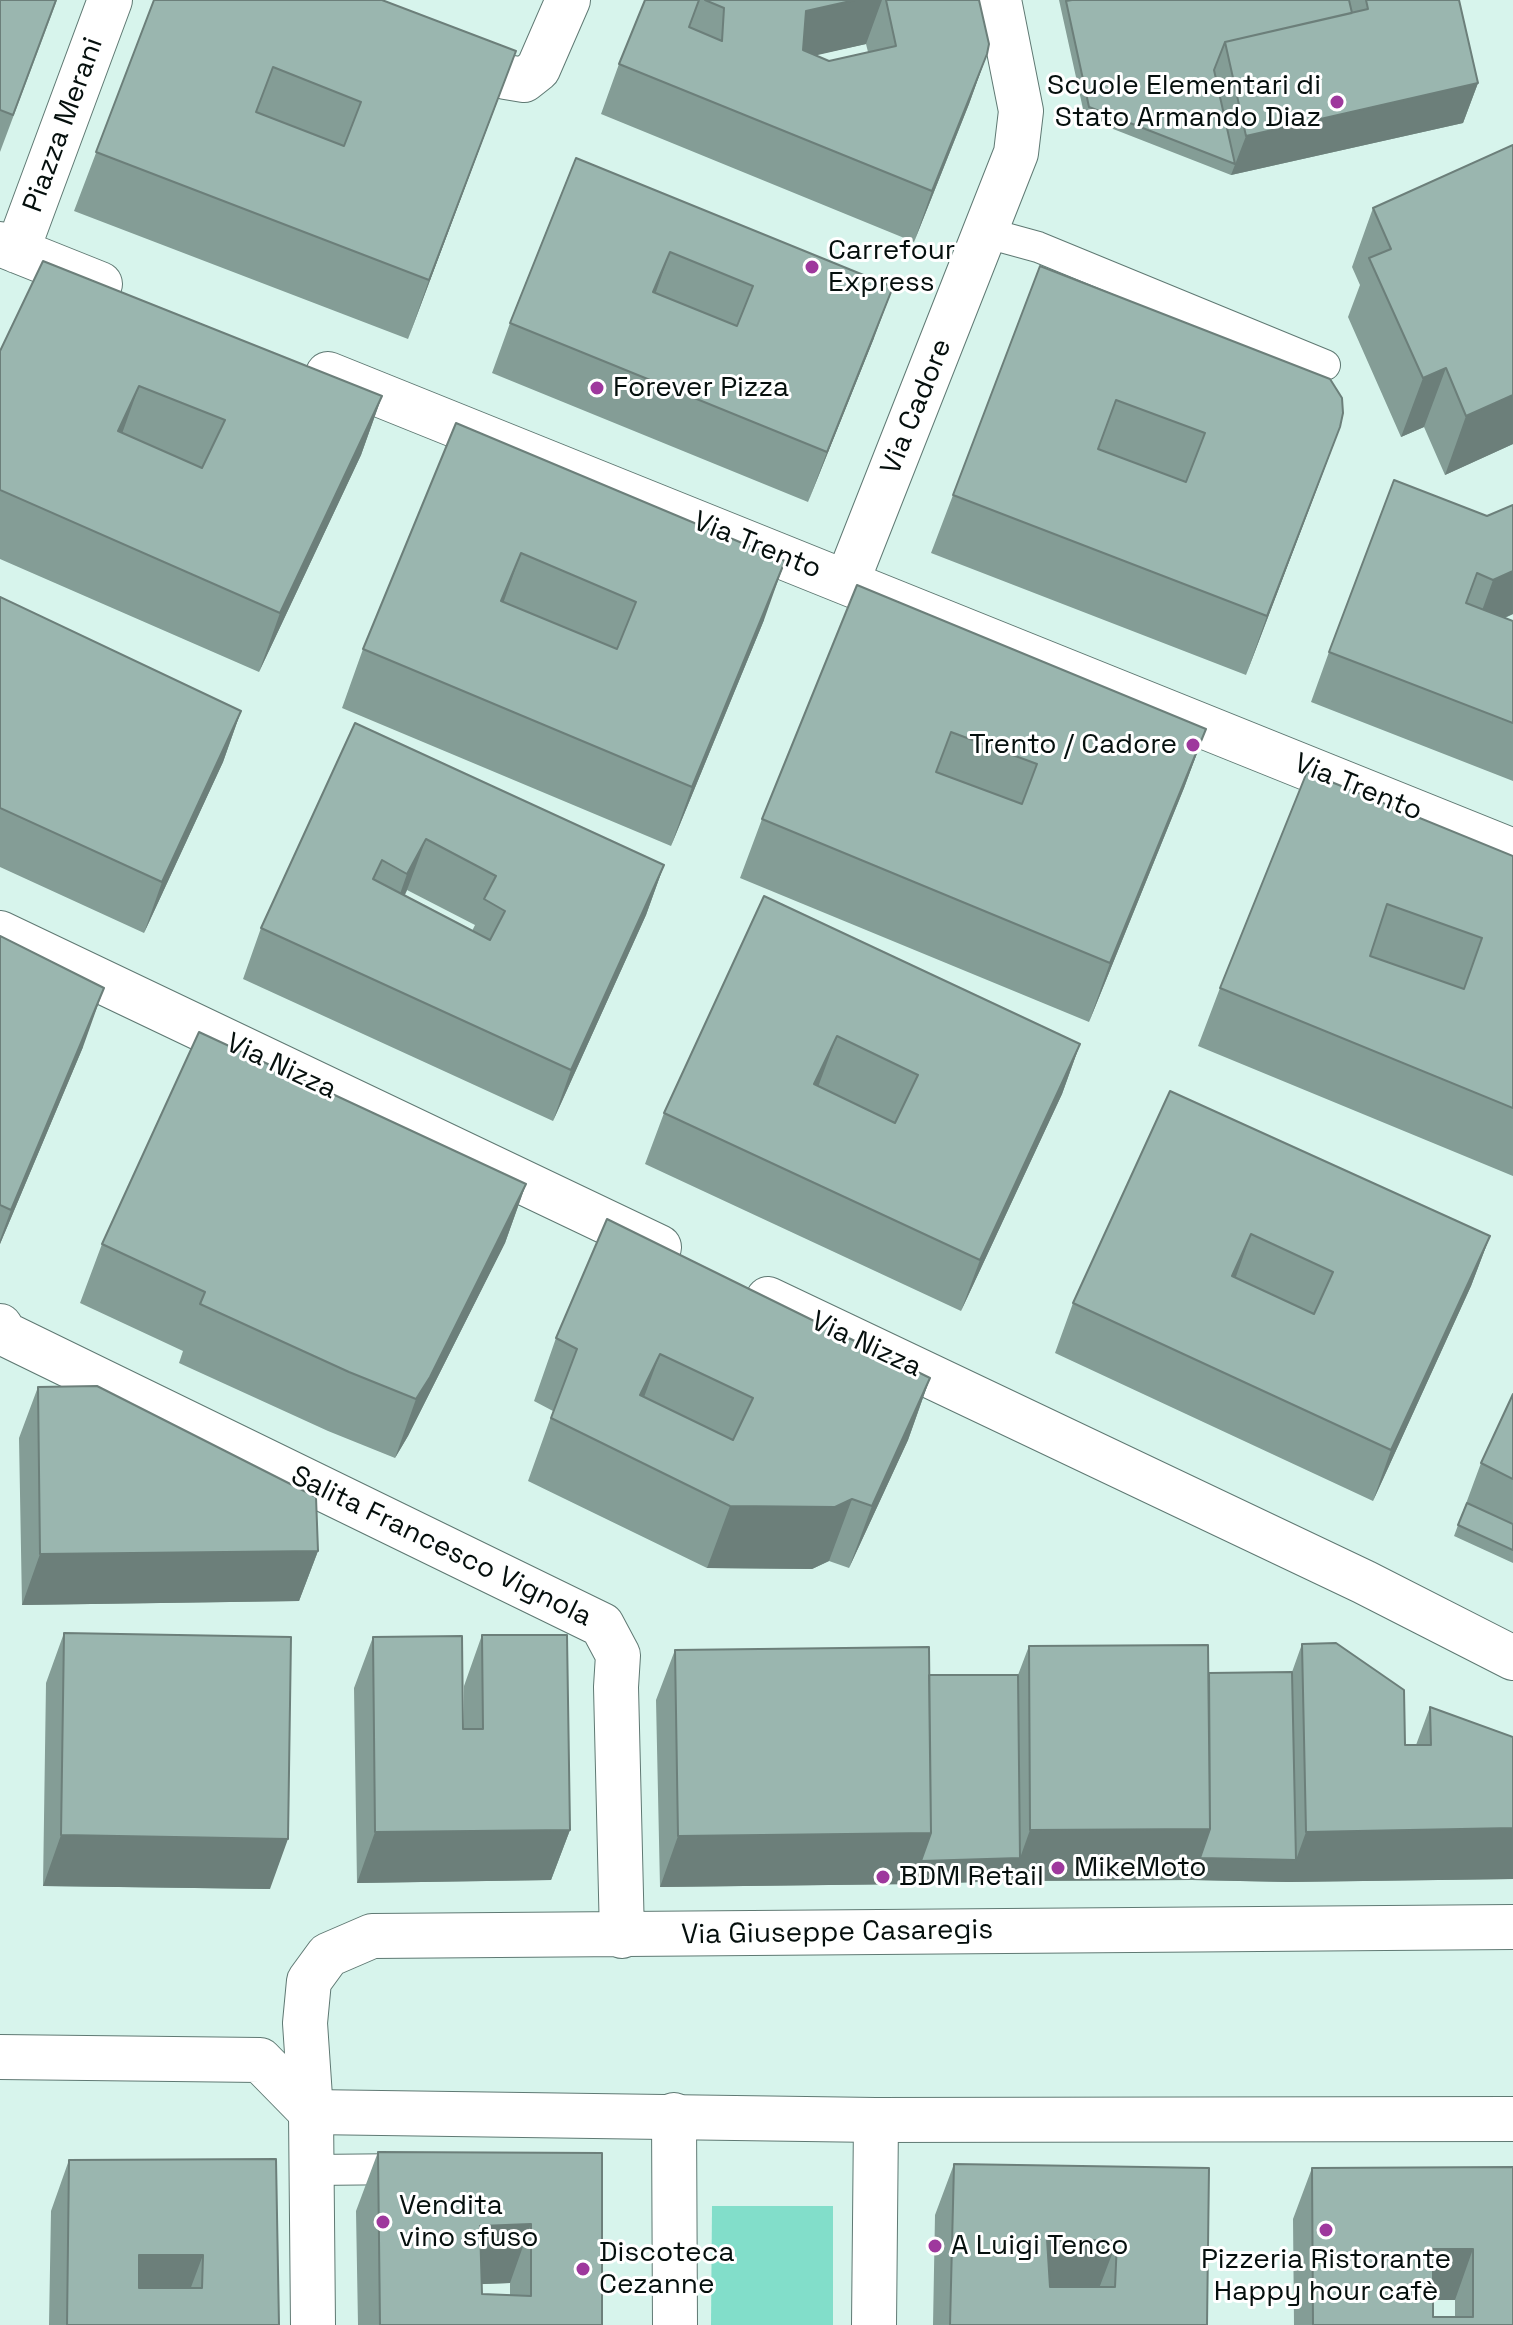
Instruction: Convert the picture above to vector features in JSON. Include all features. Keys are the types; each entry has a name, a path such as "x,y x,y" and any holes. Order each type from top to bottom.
{"street":[{"name":"Piazza Merani","path":"9,247 110,0"},
{"path":"422,42 506,77 524,80 538,69 568,0"},
{"name":"Via Cadore","path":"847,582 1016,153 1021,111 999,0"},
{"path":"9,247 136,298"},
{"name":"Via Trento","path":"284,357 1513,851"},
{"name":"Via Nizza","path":"0,933 1350,1575 1513,1658"},
{"name":"Salita Francesco Vignola","path":"0,1326 5,1334 602,1625 618,1655 616,1687 622,1936"},
{"name":"Via Giuseppe Casaregis","path":"313,2325 311,2112 305,2023 309,1981 328,1955 372,1936 1513,1927"},
{"path":"0,2057 260,2060 311,2112 876,2120 1513,2119"},
{"path":"674,2115 675,2325"},
{"path":"874,2325 876,2120"}],"lane":[{"path":"987,233 1038,247 1325,365"},
{"path":"312,2170 440,2169"}],"green space":[{"path":"712,2206 833,2206 833,2325 711,2325"}],"building":[{"path":"0,0 56,0 13,115 0,110"},
{"path":"154,0 382,0 516,51 429,280 96,152","holes":["273,67 361,102 344,146 256,112"]},
{"path":"645,0 699,0 689,27 722,41 724,8 705,0 855,0 806,11 803,50 829,61 896,46 886,0 979,0 989,44 932,191 619,64"},
{"path":"1349,0 1352,13 1225,42 1214,70 1235,164 1089,107 1066,1"},
{"name":"Scuole Elementari di Stato Armando Diaz","path":"1366,0 1459,0 1478,83 1246,136 1225,42 1368,9"},
{"path":"1513,145 1513,395 1466,416 1446,368 1423,378 1369,258 1391,249 1373,208"},
{"path":"576,158 893,287 827,452 510,323","holes":["670,252 753,286 737,326 653,292"]},
{"path":"43,261 382,396 280,613 0,490 0,351","holes":["139,386 225,420 202,468 118,431"]},
{"path":"1040,266 1330,379 1342,398 1340,427 1267,616 953,495","holes":["1116,400 1205,433 1186,482 1098,449"]},
{"path":"456,423 785,561 692,787 363,649","holes":["521,553 636,602 617,649 501,601"]},
{"path":"1394,480 1487,516 1513,505 1513,571 1493,580 1477,573 1466,603 1513,621 1513,723 1329,652"},
{"path":"857,585 1206,729 1110,963 762,819","holes":["951,732 1037,764 1022,804 936,772"]},
{"path":"0,597 241,711 162,882 0,808"},
{"path":"355,723 664,865 571,1070 261,928","holes":["426,839 496,876 484,899 505,911 490,940 373,879 382,860 407,874"]},
{"path":"1307,772 1513,856 1513,1108 1220,988","holes":["1387,904 1482,938 1464,989 1370,956"]},
{"path":"764,896 1080,1044 980,1260 664,1113","holes":["837,1036 918,1075 895,1123 814,1084"]},
{"path":"0,936 104,988 11,1210 0,1205"},
{"path":"199,1032 526,1184 430,1377 416,1399 200,1304 205,1292 102,1244"},
{"path":"1170,1091 1490,1236 1391,1450 1073,1303","holes":["1251,1234 1333,1272 1314,1314 1232,1276"]},
{"path":"607,1219 930,1378 872,1506 852,1499 835,1507 730,1506 551,1418 577,1349 556,1338","holes":["660,1354 753,1398 733,1440 640,1395"]},
{"path":"97,1386 316,1497 318,1551 40,1554 38,1387"},
{"path":"1513,1394 1513,1479 1481,1463"},
{"path":"1467,1503 1513,1524 1513,1550 1458,1525"},
{"path":"64,1633 291,1637 288,1839 61,1835"},
{"path":"482,1635 567,1635 570,1830 375,1832 373,1637 462,1636 463,1729 483,1729"},
{"path":"1336,1643 1404,1690 1405,1745 1431,1745 1430,1707 1513,1737 1513,1828 1306,1832 1302,1644"},
{"path":"1208,1645 1210,1829 1030,1830 1029,1646"},
{"path":"929,1647 931,1833 678,1836 675,1650"},
{"path":"1292,1672 1296,1860 1200,1858 1210,1829 1209,1673"},
{"path":"929,1675 1018,1675 1020,1858 921,1861 931,1833"},
{"path":"378,2152 602,2153 602,2325 380,2325","holes":["531,2224 531,2296 482,2294 480,2226"]},
{"path":"276,2159 279,2325 67,2325 69,2160","holes":["139,2255 203,2255 202,2288 139,2288"]},
{"path":"954,2164 1209,2168 1207,2325 950,2325","holes":["1047,2239 1117,2241 1115,2287 1050,2287"]},
{"path":"1513,2167 1513,2325 1313,2325 1312,2168","holes":["1433,2249 1473,2249 1473,2317 1433,2317"]}],"place":[{"name":"Scuole Elementari di Stato Armando Diaz","path":"1337,102"},
{"name":"Carrefour Express","path":"812,267"},
{"name":"Forever Pizza","path":"597,388"},
{"name":"Trento / Cadore","path":"1193,745"},
{"name":"MikeMoto","path":"1058,1868"},
{"name":"BDM Retail","path":"883,1877"},
{"name":"Vendita vino sfuso","path":"383,2222"},
{"name":"Pizzeria Ristorante Happy hour cafè","path":"1326,2230"},
{"name":"A Luigi Tenco","path":"935,2246"},
{"name":"Discoteca Cezanne","path":"583,2269"}]}
